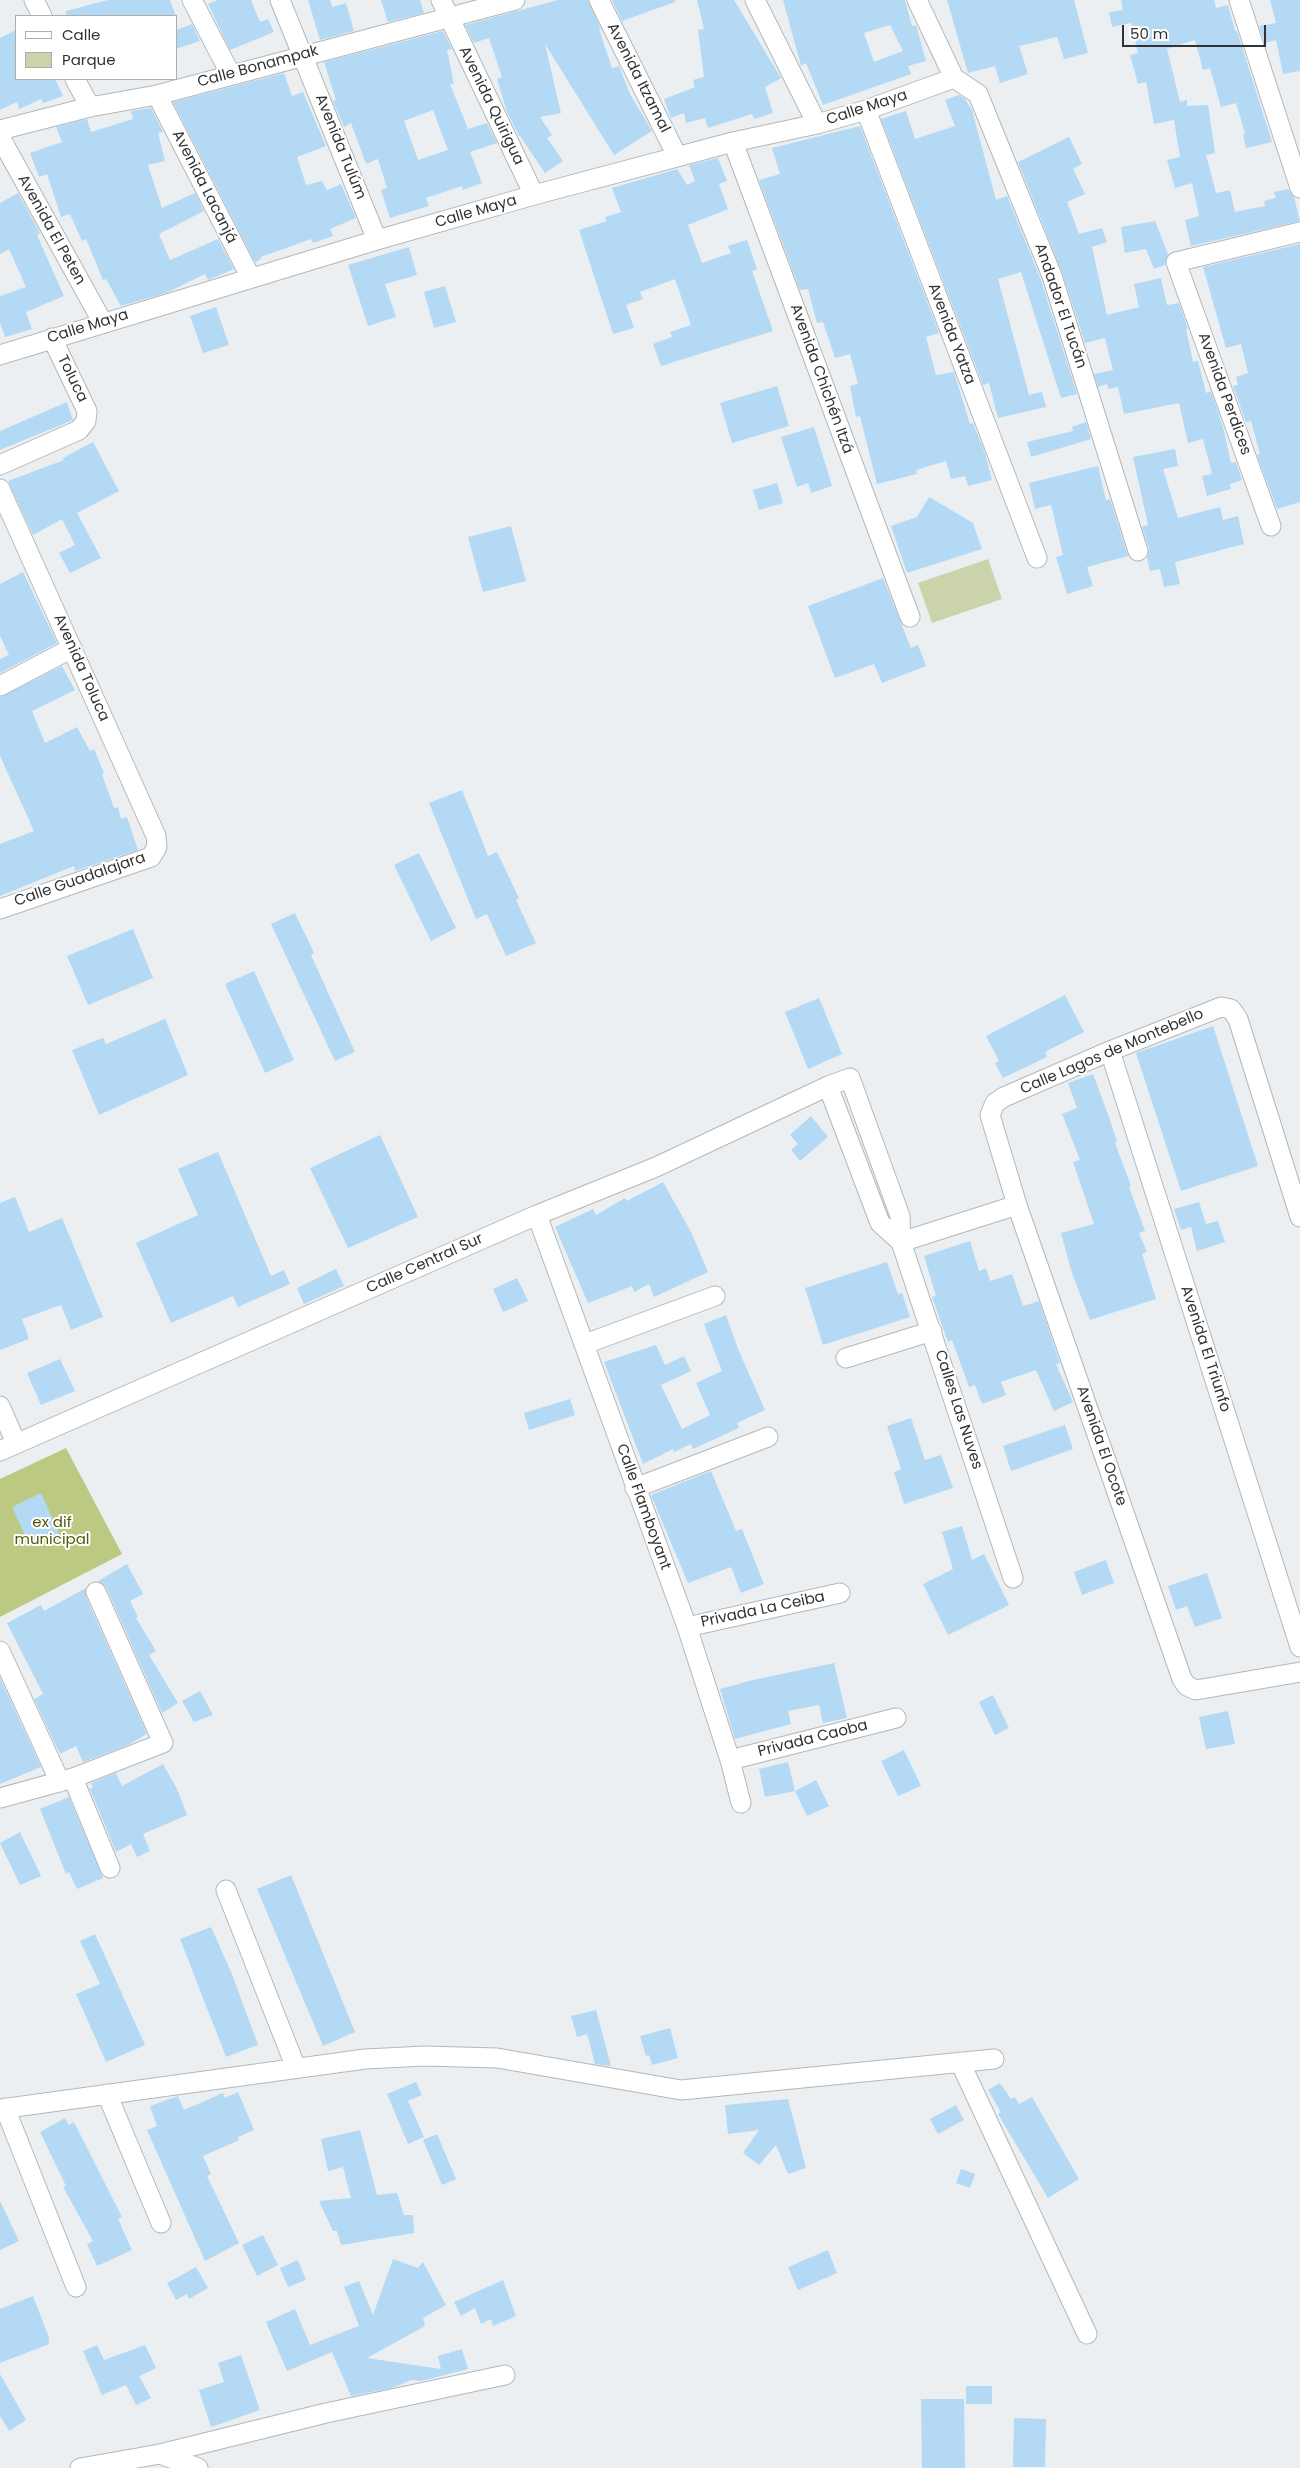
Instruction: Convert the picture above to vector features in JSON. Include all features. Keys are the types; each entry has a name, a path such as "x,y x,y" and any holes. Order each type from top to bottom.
{"street":[{"path":"34,0 42,15"},
{"path":"192,0 231,75"},
{"name":"Avenida Tulúm","path":"280,0 377,240"},
{"name":"Calle Bonampak","path":"0,130 90,107 157,95 231,75 302,55 445,8 515,0"},
{"name":"Avenida Itzamal","path":"599,0 677,156"},
{"path":"755,0 817,124"},
{"path":"917,0 954,78"},
{"path":"1238,0 1300,188"},
{"name":"Avenida Quirigua","path":"445,8 534,195"},
{"name":"Calle Maya","path":"0,355 377,240 534,195 677,156 817,124 866,110 954,78"},
{"name":"Andador El Tucán","path":"954,78 978,94 1052,276 1138,551"},
{"path":"76,80 90,107"},
{"name":"Avenida Lacanjá","path":"157,95 251,278"},
{"name":"Avenida Yatza","path":"866,110 1036,558"},
{"name":"Avenida El Peten","path":"0,137 102,323"},
{"name":"Avenida Chichén Itzá","path":"733,142 910,617"},
{"name":"Avenida Perdices","path":"1271,526 1176,262 1300,232"},
{"name":"Toluca","path":"0,465 79,430 86,421 87,411 52,338"},
{"name":"Avenida Toluca","path":"0,489 156,836 158,847"},
{"path":"2,680 72,648"},
{"name":"Calle Guadalajara","path":"0,909 151,857 158,847"},
{"name":"Calle Lagos de Montebello","path":"995,1103 1110,1051 1221,1006 1232,1009 1238,1019 1300,1217"},
{"name":"Avenida El Triunfo","path":"1110,1051 1300,1647"},
{"name":"Calle Central Sur","path":"8,1447 537,1215 656,1167 828,1086 850,1078"},
{"name":"Calles Las Nuves","path":"850,1078 900,1216 901,1242 1013,1578"},
{"name":"Calles Las Nuves","path":"828,1086 880,1223 901,1242"},
{"name":"Avenida El Ocote","path":"995,1103 990,1114 1017,1205 1182,1679 1187,1686 1196,1690 1300,1672"},
{"path":"901,1242 1017,1205"},
{"name":"Calle Flamboyant","path":"537,1215 687,1627 730,1760 741,1803"},
{"path":"585,1344 715,1296"},
{"path":"846,1358 932,1331"},
{"path":"0,1406 8,1447"},
{"path":"635,1488 768,1437"},
{"path":"0,1798 66,1780 163,1743 96,1592"},
{"name":"Privada La Ceiba","path":"687,1627 840,1593"},
{"path":"0,1651 110,1868"},
{"name":"Privada Caoba","path":"730,1760 896,1718"},
{"path":"226,1890 296,2068"},
{"path":"76,2286 2,2109 296,2068 365,2059 408,2056 497,2058 681,2090 994,2059"},
{"path":"960,2062 1087,2334"},
{"path":"107,2094 161,2223"},
{"path":"91,2467 160,2454 326,2413 505,2375"},
{"path":"160,2454 198,2468"}],"green space":[{"path":"988,559 1002,599 932,623 918,583"},
{"name":"ex dif municipal","path":"66,1448 122,1554 0,1617 0,1479"}],"building":[{"path":"108,0 170,0 176,15 66,15 66,11"},
{"path":"218,0 251,0 260,22 268,19 274,32 230,50 208,4"},
{"path":"308,0 330,0 332,7 346,3 354,31 320,40"},
{"path":"381,0 420,0 424,13 388,22"},
{"path":"558,0 588,0 601,29 599,29 612,68 619,66 630,94 652,131 614,155 545,44 561,113 540,117 552,135 547,138 563,161 545,173 519,136 507,112 497,79 502,77 489,38 474,43 465,25"},
{"path":"612,0 675,0 675,2 622,21"},
{"path":"697,0 734,0 781,78 765,87 773,113 754,119 752,114 708,128 705,118 686,123 684,113 671,118 664,99 695,87 693,80 704,77 698,30 704,29"},
{"path":"783,0 905,0 912,26 916,25 926,61 908,66 911,74 823,105 806,63 801,66","holes":["890,25 903,51 874,62 864,33"]},
{"path":"947,0 1074,0 1088,53 1064,59 1057,37 1019,46 1028,74 1000,83 995,66 968,73"},
{"path":"1121,0 1214,0 1216,8 1228,5 1272,142 1246,148 1243,134 1245,133 1236,103 1221,107 1210,68 1203,70 1195,40 1167,49 1180,102 1187,100 1187,106 1208,105 1215,153 1206,155 1216,193 1230,190 1235,212 1265,206 1264,201 1276,198 1274,192 1288,189 1294,197 1300,221 1191,246 1185,220 1199,216 1192,183 1175,188 1167,160 1180,157 1174,120 1154,124 1146,82 1138,84 1130,55 1138,53 1131,23 1112,27 1109,12 1123,10"},
{"path":"1270,0 1300,0 1300,71 1283,74 1276,40 1265,43 1259,26 1276,23"},
{"path":"192,24 200,41 178,48 178,29"},
{"path":"15,30 15,80 55,80 63,96 43,103 41,99 19,109 17,102 0,110 0,38"},
{"path":"443,31 452,49 447,50 454,84 450,84 468,129 487,123 497,143 470,152 482,183 463,190 462,186 426,198 429,206 390,218 381,190 387,188 378,159 366,164 351,123 344,127 333,101 336,100 324,62","holes":["433,110 448,150 418,160 404,121"]},
{"path":"284,73 292,96 303,92 326,146 297,157 306,185 322,181 327,190 341,184 356,218 330,229 333,236 313,243 311,239 261,257 261,259 255,262 173,102"},
{"path":"959,95 965,99 972,110 996,200 1007,196 1041,280 1077,394 1061,398 1021,272 998,279 1029,395 1042,392 1046,407 998,418 989,383 983,385 881,119 906,111 915,139 955,126 945,100"},
{"path":"151,108 163,132 158,133 165,161 148,165 162,208 195,193 204,211 159,234 170,260 218,239 234,269 208,280 205,274 166,293 121,306 106,279 103,280 86,239 82,241 70,214 61,217 47,174 39,177 30,153 62,142 56,127 87,119 91,132 133,119 131,111"},
{"path":"860,126 939,333 926,337 936,375 954,372 970,424 973,423 985,453 992,480 968,486 965,476 951,479 946,461 916,470 917,474 877,484 860,416 856,417 850,386 858,384 850,354 835,358 823,322 817,323 808,289 800,290 759,180 780,174 772,148"},
{"path":"1069,137 1082,164 1073,169 1085,194 1067,202 1079,234 1102,228 1107,242 1092,247 1107,315 1139,307 1134,284 1161,278 1167,305 1179,303 1188,329 1186,329 1193,362 1198,361 1206,393 1211,391 1223,427 1231,463 1236,462 1242,480 1230,484 1231,489 1207,496 1202,476 1212,474 1203,439 1188,443 1179,403 1124,414 1118,387 1108,389 1107,384 1098,387 1094,374 1113,370 1105,338 1085,343 1062,272 1018,162"},
{"path":"718,158 727,181 719,184 728,209 688,225 702,263 731,253 728,246 747,240 757,269 752,271 773,331 661,366 653,344 672,337 670,332 691,325 675,279 640,292 643,299 626,305 634,328 613,334 579,230 607,221 605,217 621,212 612,188 677,169 687,185 695,181 689,165"},
{"path":"18,193 40,233 37,235 64,296 26,312 32,329 5,337 0,323 0,296 26,287 9,249 0,254 0,203"},
{"path":"1155,221 1168,254 1165,265 1154,269 1146,249 1125,253 1121,227"},
{"path":"1300,244 1300,502 1277,509 1257,455 1260,454 1251,421 1246,422 1233,386 1238,385 1236,377 1248,373 1241,344 1226,348 1203,267"},
{"path":"409,247 417,275 385,284 396,317 368,326 348,265"},
{"path":"445,286 456,322 434,328 424,292"},
{"path":"216,307 229,345 203,353 190,316"},
{"path":"777,386 789,426 732,443 720,403"},
{"path":"67,402 73,420 0,450 0,431"},
{"path":"1086,422 1091,439 1031,457 1027,442 1073,431 1072,427"},
{"path":"814,427 832,486 811,493 808,483 797,487 781,437"},
{"path":"93,442 119,491 77,513 101,558 70,573 59,553 75,545 62,519 33,535 8,481 64,460 63,458"},
{"path":"1175,449 1178,466 1163,469 1178,518 1220,507 1223,520 1238,516 1244,544 1175,562 1180,584 1164,587 1160,569 1150,571 1147,558 1149,548 1142,527 1148,525 1133,457"},
{"path":"1098,466 1106,500 1110,499 1128,556 1087,567 1093,586 1067,594 1056,557 1063,555 1051,505 1035,509 1029,483"},
{"path":"777,483 783,503 759,510 753,490"},
{"path":"929,497 973,523 982,549 907,573 891,526 917,517"},
{"path":"511,526 526,581 483,592 468,537"},
{"path":"23,572 57,643 0,673 0,659 9,655 0,636 0,584"},
{"path":"883,578 911,648 918,645 926,666 882,683 874,664 835,678 808,606"},
{"path":"62,666 75,690 32,711 45,743 77,727 90,751 94,749 104,773 102,774 114,808 118,807 121,819 127,817 138,850 75,871 74,866 0,896 0,844 34,831 0,756 0,697"},
{"path":"462,790 488,856 497,852 519,898 516,900 536,943 506,956 487,914 476,919 429,803"},
{"path":"419,853 456,928 431,941 394,865"},
{"path":"295,913 314,953 311,955 355,1052 335,1061 271,924"},
{"path":"133,929 153,978 88,1005 67,956"},
{"path":"254,971 294,1060 265,1073 225,984"},
{"path":"1065,995 1084,1032 1045,1052 1047,1057 1003,1078 995,1063 999,1061 986,1036"},
{"path":"819,998 842,1054 808,1069 785,1012"},
{"path":"165,1019 188,1075 99,1115 72,1050 103,1038 106,1044"},
{"path":"1213,1026 1258,1166 1181,1191 1136,1053"},
{"path":"1093,1074 1110,1120 1117,1142 1115,1143 1145,1231 1139,1233 1147,1252 1142,1254 1156,1299 1090,1320 1072,1273 1061,1233 1094,1224 1073,1162 1080,1160 1062,1114 1077,1108 1068,1083"},
{"path":"811,1116 828,1137 800,1161 791,1150 798,1144 790,1135"},
{"path":"380,1135 418,1217 348,1248 310,1168"},
{"path":"218,1152 271,1276 284,1270 290,1284 238,1307 233,1296 171,1323 136,1243 198,1215 178,1169"},
{"path":"663,1182 691,1232 708,1272 654,1297 649,1284 634,1292 632,1286 588,1303 555,1227 593,1209 596,1215 625,1198 627,1201"},
{"path":"15,1197 29,1232 62,1218 103,1317 71,1330 61,1305 22,1319 29,1339 0,1350 0,1203"},
{"path":"1199,1202 1206,1224 1218,1221 1225,1242 1197,1251 1191,1227 1181,1230 1174,1209"},
{"path":"970,1241 979,1271 986,1268 990,1281 1012,1274 1023,1306 1039,1301 1060,1363 1056,1364 1073,1402 1054,1411 1036,1370 1001,1382 1006,1395 982,1404 975,1385 969,1387 952,1340 948,1342 932,1297 936,1296 924,1256"},
{"path":"887,1262 898,1294 902,1293 910,1317 823,1345 805,1288"},
{"path":"336,1269 344,1286 304,1304 297,1288"},
{"path":"517,1278 528,1301 503,1312 493,1289"},
{"path":"726,1315 738,1349 765,1410 737,1423 739,1428 693,1449 691,1444 674,1452 673,1449 643,1464 604,1362 656,1345 665,1365 684,1356 691,1371 661,1385 682,1429 710,1415 696,1383 722,1371 704,1324"},
{"path":"60,1359 75,1391 41,1405 27,1373"},
{"path":"570,1399 575,1415 529,1430 524,1413"},
{"path":"911,1418 925,1460 941,1455 953,1488 904,1504 894,1472 901,1469 887,1426"},
{"path":"1065,1425 1073,1449 1011,1471 1003,1446"},
{"path":"711,1471 736,1531 742,1529 764,1584 741,1593 731,1567 688,1583 651,1495"},
{"path":"41,1493 59,1533 30,1546 12,1507"},
{"path":"962,1526 972,1560 984,1554 1009,1605 948,1635 923,1584 953,1569 942,1532"},
{"path":"1106,1560 1114,1583 1082,1595 1074,1572"},
{"path":"127,1564 143,1594 130,1601 138,1617 136,1618 156,1651 149,1655 178,1703 162,1713 106,1587 98,1581"},
{"path":"1207,1573 1222,1618 1195,1627 1187,1606 1176,1610 1168,1586"},
{"path":"86,1588 86,1597 147,1734 128,1745 83,1762 76,1746 60,1754 34,1699 43,1694 7,1623 41,1605 44,1611"},
{"path":"834,1663 847,1718 823,1723 819,1705 788,1711 791,1724 735,1739 720,1689"},
{"path":"0,1678 41,1767 0,1784"},
{"path":"200,1691 213,1715 194,1722 182,1701"},
{"path":"993,1695 1009,1728 995,1735 979,1702"},
{"path":"1228,1711 1235,1744 1206,1749 1199,1717"},
{"path":"904,1750 921,1786 898,1796 881,1761"},
{"path":"788,1762 795,1791 765,1797 759,1769"},
{"path":"163,1764 177,1789 187,1815 143,1834 150,1851 137,1857 131,1844 116,1852 90,1789 93,1787 91,1783 116,1773 122,1786"},
{"path":"816,1780 829,1806 807,1816 795,1791"},
{"path":"69,1797 103,1878 77,1889 69,1872 66,1874 40,1809"},
{"path":"20,1832 41,1876 20,1885 0,1843"},
{"path":"291,1875 355,2032 323,2046 257,1889"},
{"path":"211,1927 232,1974 258,2045 226,2057 180,1939"},
{"path":"95,1934 145,2045 106,2062 76,1994 100,1984 80,1941"},
{"path":"596,2010 611,2066 595,2064 587,2034 577,2037 571,2016"},
{"path":"670,2028 678,2058 652,2065 649,2055 646,2056 640,2036"},
{"path":"416,2082 422,2095 408,2101 424,2137 408,2144 387,2094"},
{"path":"1000,2083 1011,2099 1015,2097 1019,2104 1032,2097 1079,2179 1048,2198 998,2114 1001,2112 988,2090"},
{"path":"238,2092 254,2130 238,2137 239,2140 203,2156 211,2174 207,2176 239,2243 205,2261 147,2130 157,2126 150,2106 178,2096 184,2110 223,2093 225,2098"},
{"path":"788,2099 806,2168 788,2174 776,2145 759,2165 743,2153 759,2130 728,2134 725,2105"},
{"path":"956,2105 964,2120 938,2134 930,2119"},
{"path":"65,2118 69,2125 74,2122 122,2217 118,2219 132,2250 97,2266 87,2244 93,2241 63,2187 66,2186 40,2132"},
{"path":"360,2130 377,2195 397,2193 404,2215 413,2215 414,2233 341,2245 337,2231 333,2231 319,2201 351,2198 343,2167 328,2171 321,2139"},
{"path":"437,2134 456,2179 442,2185 423,2140"},
{"path":"961,2169 975,2174 970,2188 956,2183"},
{"path":"0,2201 19,2241 0,2250"},
{"path":"263,2235 278,2265 257,2276 242,2245"},
{"path":"828,2250 837,2273 798,2290 788,2267"},
{"path":"393,2259 418,2268 423,2262 446,2305 423,2318 425,2326 367,2358 441,2369 438,2356 462,2349 468,2369 421,2381 411,2380 392,2388 351,2396 332,2352 287,2371 266,2322 295,2309 310,2345 359,2326 344,2287 359,2281 373,2315"},
{"path":"298,2260 306,2280 288,2287 280,2268"},
{"path":"196,2267 208,2288 189,2299 187,2294 176,2300 167,2283"},
{"path":"503,2280 516,2316 493,2326 491,2319 481,2324 475,2308 461,2316 454,2302"},
{"path":"33,2296 49,2338 49,2344 0,2363 0,2309"},
{"path":"97,2345 104,2360 145,2345 156,2368 139,2376 151,2398 136,2405 126,2385 102,2395 83,2351"},
{"path":"241,2355 260,2410 211,2427 199,2390 224,2382 218,2363"},
{"path":"0,2374 26,2420 9,2431 0,2416"},
{"path":"966,2386 992,2386 992,2404 966,2404"},
{"path":"921,2399 964,2399 965,2468 922,2468"},
{"path":"1014,2418 1046,2419 1045,2467 1013,2467"}]}
